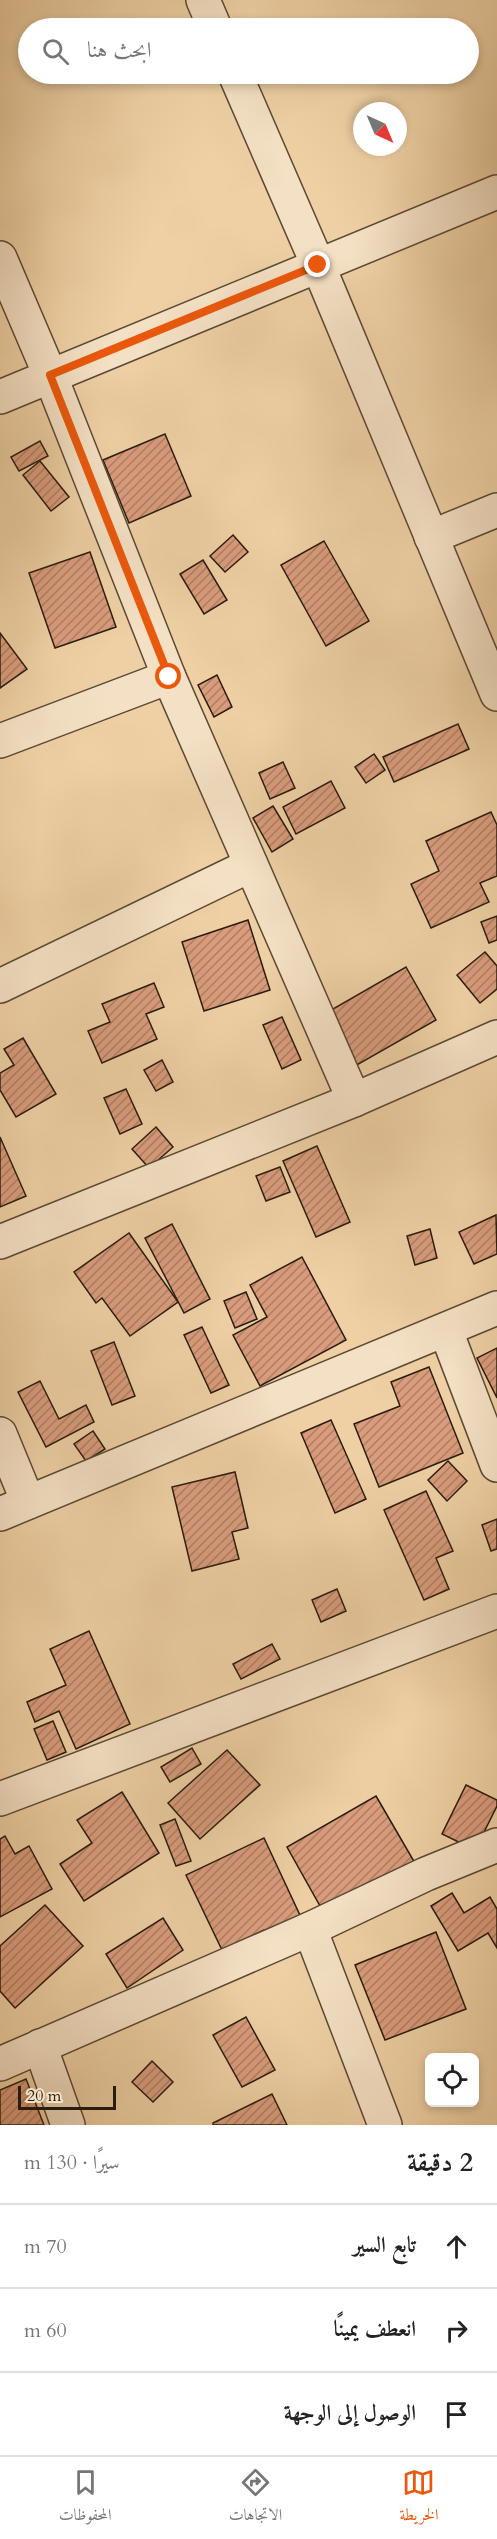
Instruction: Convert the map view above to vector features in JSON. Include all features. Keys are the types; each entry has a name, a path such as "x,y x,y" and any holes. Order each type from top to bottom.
{"street":[{"path":"203,0 211,18"},
{"path":"239,84 318,265 497,694"},
{"path":"0,397 497,192"},
{"path":"0,258 50,375 169,677 354,1100"},
{"path":"431,537 497,510"},
{"path":"0,741 169,677"},
{"path":"0,986 251,865"},
{"path":"0,1242 354,1100 497,1037"},
{"path":"0,1434 14,1508 497,1308"},
{"path":"446,1330 497,1465"},
{"path":"0,1799 497,1611"},
{"path":"0,2064 310,1929 426,1874 497,1845"},
{"path":"310,1929 385,2125"},
{"path":"40,2046 69,2125"}],"building":[{"path":"165,434 191,496 129,523 103,460"},
{"path":"40,441 48,456 19,471 11,457"},
{"path":"40,461 69,497 51,511 23,475"},
{"path":"233,535 248,552 225,572 210,556"},
{"path":"324,541 369,621 326,646 281,565"},
{"path":"90,552 116,627 55,648 29,573"},
{"path":"203,560 227,600 204,614 180,574"},
{"path":"0,633 27,669 0,688"},
{"path":"217,675 232,707 214,717 198,685"},
{"path":"458,724 469,749 394,782 383,757"},
{"path":"374,754 385,770 366,783 355,767"},
{"path":"283,762 295,788 270,799 259,773"},
{"path":"331,781 345,808 296,834 283,807"},
{"path":"273,806 293,839 272,852 253,818"},
{"path":"491,812 497,825 497,876 480,883 489,902 431,928 411,884 439,871 426,841"},
{"path":"497,916 497,940 489,943 481,922"},
{"path":"248,920 270,990 204,1011 182,942"},
{"path":"485,952 497,966 497,989 480,1003 457,975"},
{"path":"406,967 436,1020 355,1066 326,1013"},
{"path":"154,983 164,1007 146,1014 157,1039 102,1063 88,1031 110,1022 102,1004"},
{"path":"282,1017 301,1060 282,1069 263,1025"},
{"path":"23,1038 56,1094 16,1117 0,1090 0,1073 14,1065 4,1049"},
{"path":"162,1060 173,1082 156,1091 144,1070"},
{"path":"126,1089 142,1124 120,1134 104,1098"},
{"path":"156,1127 173,1147 149,1168 132,1149"},
{"path":"0,1137 26,1196 0,1207"},
{"path":"317,1146 350,1222 316,1237 283,1161"},
{"path":"280,1167 290,1192 266,1201 256,1176"},
{"path":"496,1215 497,1254 474,1264 459,1232"},
{"path":"172,1224 210,1299 184,1313 145,1238"},
{"path":"430,1229 437,1258 415,1265 407,1236"},
{"path":"129,1233 178,1302 130,1336 102,1298 96,1303 74,1272"},
{"path":"302,1257 346,1340 260,1386 233,1335 267,1317 250,1285"},
{"path":"246,1292 257,1319 235,1328 224,1301"},
{"path":"202,1327 229,1385 211,1393 184,1335"},
{"path":"114,1342 135,1396 112,1405 91,1351"},
{"path":"497,1348 497,1398 477,1358"},
{"path":"429,1367 463,1453 379,1487 354,1424 400,1406 391,1382"},
{"path":"40,1381 59,1419 86,1405 94,1422 46,1447 18,1392"},
{"path":"331,1420 366,1499 335,1513 301,1433"},
{"path":"93,1431 105,1449 86,1461 74,1444"},
{"path":"448,1461 467,1481 447,1501 428,1480"},
{"path":"235,1472 248,1528 232,1532 239,1559 192,1571 172,1487"},
{"path":"426,1491 453,1551 436,1558 449,1589 424,1600 384,1510"},
{"path":"497,1519 497,1549 491,1551 482,1525"},
{"path":"337,1589 346,1611 321,1622 312,1600"},
{"path":"89,1631 130,1724 76,1749 59,1711 35,1722 27,1702 66,1685 50,1649"},
{"path":"272,1644 280,1659 241,1679 233,1664"},
{"path":"53,1721 66,1752 47,1760 34,1729"},
{"path":"192,1748 201,1764 170,1782 161,1767"},
{"path":"227,1750 260,1785 200,1839 168,1803"},
{"path":"466,1785 497,1800 497,1806 475,1850 442,1834"},
{"path":"122,1792 159,1853 84,1901 60,1864 92,1843 77,1820"},
{"path":"376,1796 419,1870 329,1922 287,1847"},
{"path":"175,1819 191,1861 176,1866 160,1825"},
{"path":"5,1836 15,1854 29,1846 52,1889 0,1917 0,1839"},
{"path":"264,1838 305,1926 270,1943 264,1930 222,1950 186,1875"},
{"path":"452,1893 464,1913 490,1897 497,1909 497,1948 488,1933 458,1951 431,1906"},
{"path":"45,1905 83,1946 15,2008 0,1991 0,1946"},
{"path":"163,1918 183,1950 127,1988 106,1954"},
{"path":"436,1932 466,2009 385,2040 355,1965"},
{"path":"246,2017 275,2070 242,2087 213,2035"},
{"path":"152,2061 173,2082 153,2102 132,2082"},
{"path":"26,2079 44,2125 0,2125 0,2090"},
{"path":"272,2094 287,2125 213,2125 213,2123"}],"route":[{"path":"169,677 50,375 318,265"}]}
